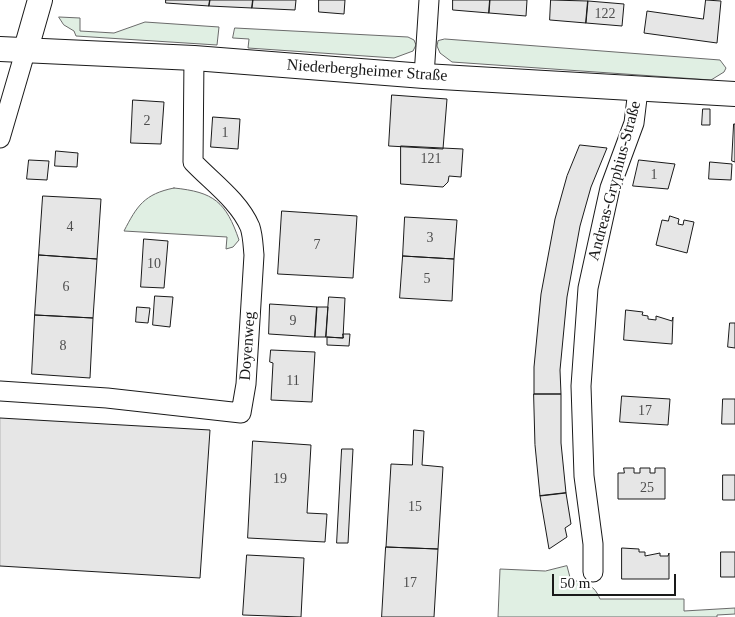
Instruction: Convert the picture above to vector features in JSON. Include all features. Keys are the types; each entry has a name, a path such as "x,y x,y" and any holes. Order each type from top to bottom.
{"main road":[{"path":"26,49 40,0"},
{"name":"Niederbergheimer Straße","path":"0,49 194,58 424,76 638,90 735,94"}],"street":[{"path":"424,76 429,0"},
{"path":"0,138 26,49"},
{"name":"Doyenweg","path":"0,391 107,398 241,413 246,384 254,255 247,221 228,198 193,162 194,58"},
{"name":"Andreas-Gryphius-Straße","path":"593,572 593,544 584,476 581,386 588,288 610,188 634,123 638,90"}],"green space":[{"path":"59,17 80,18 80,31 114,33 145,22 219,27 217,45 76,36 74,31 64,25"},
{"path":"235,28 408,37 414,40 416,45 413,51 394,58 248,48 249,39 233,38"},
{"path":"445,39 720,60 726,68 724,72 711,80 452,62 440,53 437,46 438,41"},
{"path":"174,188 199,192 217,201 229,216 239,240 233,247 226,249 227,237 124,231 143,202 155,194"},
{"path":"567,566 571,581 589,585 600,599 684,599 684,611 735,608 735,614 717,615 717,617 498,617 500,569 545,571"}],"building":[{"path":"166,0 210,0 209,6 166,3"},
{"path":"210,0 253,0 252,8 209,6"},
{"path":"253,0 296,0 295,10 252,8"},
{"path":"319,0 345,0 344,14 319,12"},
{"path":"453,0 490,0 489,13 453,10"},
{"path":"490,0 527,0 526,16 489,13"},
{"path":"551,0 588,1 586,23 550,20"},
{"path":"706,0 721,1 717,43 644,33 647,11 703,19"},
{"path":"588,1 624,4 622,26 586,23"},
{"path":"392,95 447,99 443,149 389,146"},
{"path":"133,100 164,102 161,144 131,143"},
{"path":"703,109 710,109 710,125 702,125"},
{"path":"213,117 240,119 238,149 211,147"},
{"path":"735,124 735,162 732,161"},
{"path":"580,145 607,148 591,187 580,226 567,297 560,370 561,394 534,394 534,367 541,294 555,219 567,176"},
{"path":"401,146 463,149 461,177 449,176 448,182 443,187 401,184"},
{"path":"56,151 78,153 77,167 55,166"},
{"path":"29,160 49,161 47,180 27,179"},
{"path":"639,160 675,164 668,189 633,186"},
{"path":"710,162 732,164 731,180 709,179"},
{"path":"43,196 101,199 97,259 39,255"},
{"path":"282,211 357,216 353,278 278,274"},
{"path":"670,216 679,219 678,224 683,225 684,220 694,222 687,253 656,245 662,220 668,221"},
{"path":"405,217 457,220 454,259 403,256"},
{"path":"144,239 168,241 164,288 141,287"},
{"path":"39,255 97,259 93,318 35,315"},
{"path":"403,256 454,259 452,301 400,298"},
{"path":"155,296 173,297 170,327 153,325"},
{"path":"329,297 345,298 343,338 326,337"},
{"path":"270,304 317,307 315,337 269,334"},
{"path":"137,307 150,308 148,323 136,322"},
{"path":"317,307 328,307 326,337 315,337"},
{"path":"626,310 643,312 642,315 648,316 648,319 656,320 656,316 672,321 673,317 672,344 624,340"},
{"path":"35,315 93,318 90,378 32,374"},
{"path":"730,323 735,323 735,348 728,347"},
{"path":"343,334 350,334 349,346 327,345 327,337 343,338"},
{"path":"271,350 315,352 312,402 271,400 273,363 270,362"},
{"path":"534,394 561,394 561,443 566,493 540,496 535,445"},
{"path":"622,396 670,399 668,425 620,422"},
{"path":"723,399 735,399 735,424 722,424"},
{"path":"0,418 210,430 200,578 0,566"},
{"path":"414,430 424,431 422,465 443,467 438,549 386,547 391,464 412,465"},
{"path":"253,441 311,445 307,513 327,514 325,542 248,538"},
{"path":"342,449 353,449 348,543 337,543"},
{"path":"624,468 634,468 634,473 640,473 640,468 650,468 650,473 655,473 655,468 665,468 665,499 618,499 618,473 624,473"},
{"path":"723,475 735,475 735,500 723,500"},
{"path":"566,493 571,524 565,528 567,537 549,549 540,496"},
{"path":"386,547 438,549 434,617 382,617"},
{"path":"622,548 639,549 639,552 645,552 645,556 660,553 660,556 668,556 669,553 669,579 622,579"},
{"path":"721,552 735,552 735,577 721,577"},
{"path":"247,555 304,558 301,617 243,615"}]}
